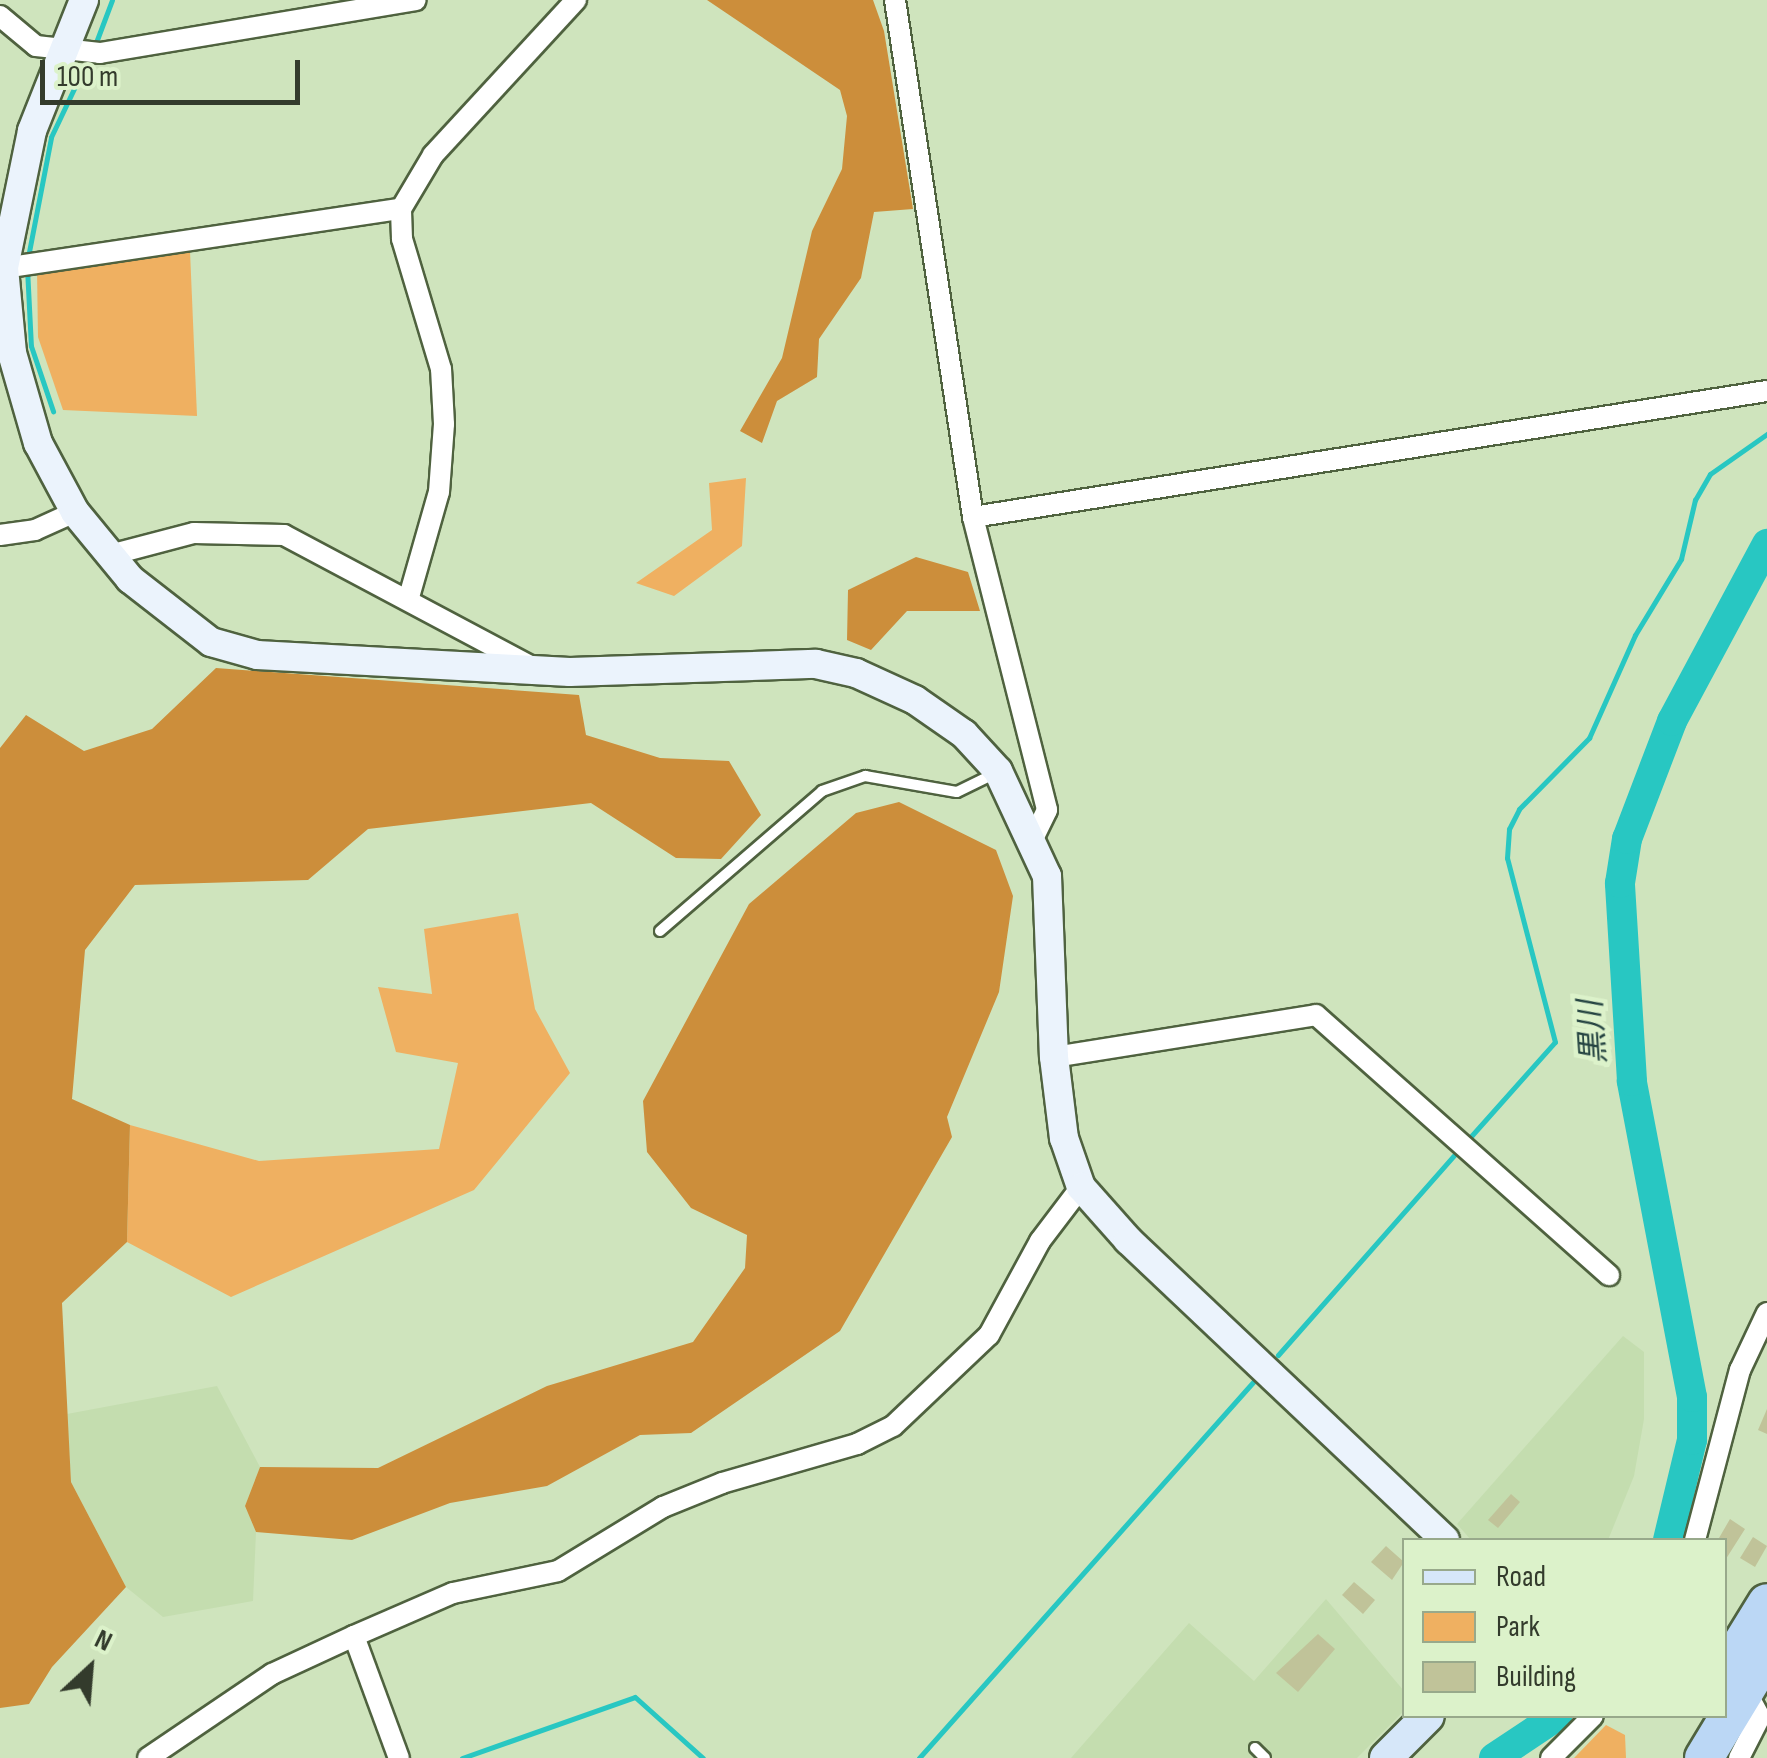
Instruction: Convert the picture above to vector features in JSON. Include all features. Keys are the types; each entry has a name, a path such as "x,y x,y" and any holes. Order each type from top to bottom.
{"highway":[{"path":"1731,1681 1767,1603"},
{"path":"1731,1681 1767,1654"},
{"path":"1676,1758 1699,1718"},
{"path":"1704,1758 1718,1718"}],"main road":[{"path":"1386,1758 1426,1718"}],"street":[{"path":"84,0 28,147 4,268 12,352 38,443 75,512 110,554 169,615 211,642 257,655 539,671 816,664 856,673 914,700 964,734 998,772 1033,839 1047,876 1054,1057 1064,1138 1081,1187 1128,1240 1444,1538"},
{"path":"0,16 36,46 100,53 416,0"},
{"path":"409,597 440,492 444,424 441,369 402,239 401,208 432,155 576,0"},
{"path":"894,0 973,517 1047,810 1033,839"},
{"path":"4,268 401,208"},
{"path":"973,517 1767,391"},
{"path":"0,535 34,530 75,512"},
{"path":"110,554 194,533 248,529 284,535 409,597 539,671"},
{"path":"1054,1057 1316,1015 1609,1274"},
{"path":"148,1758 272,1674 354,1636 453,1593 558,1571 662,1507 722,1483 857,1444 893,1426 990,1335 1040,1241 1081,1187"},
{"path":"1695,1538 1740,1370 1767,1313"},
{"path":"354,1636 399,1758"},
{"path":"1731,1681 1760,1717 1739,1758"},
{"path":"1550,1758 1591,1718"}],"lane":[{"path":"660,931 822,791 865,776 957,792 998,772"},
{"path":"1255,1748 1265,1758"}],"shaded area":[{"path":"707,0 873,0 884,31 913,209 874,212 861,278 819,339 817,377 777,401 762,443 740,431 782,358 812,231 842,169 847,116 840,90"},
{"path":"916,557 968,572 980,611 907,611 871,650 847,640 848,590"},
{"path":"216,668 579,695 586,735 660,758 729,761 761,815 721,859 676,858 591,803 368,829 308,880 135,885 85,950 72,1099 130,1125 127,1242 62,1303 71,1482 126,1587 52,1667 29,1704 0,1708 0,748 26,715 84,751 152,729"},
{"path":"899,802 996,850 1013,896 999,992 947,1117 952,1137 840,1331 691,1433 640,1435 547,1486 450,1503 352,1540 256,1532 245,1506 260,1467 378,1468 547,1386 693,1342 745,1268 747,1235 691,1208 647,1152 643,1101 749,904 856,813"},
{"path":"1623,1336 1644,1352 1644,1419 1634,1476 1609,1538 1469,1538 1457,1524"},
{"path":"217,1386 260,1467 245,1506 256,1532 253,1601 163,1617 126,1587 71,1482 67,1414"},
{"path":"1326,1599 1402,1689 1402,1713 1357,1758 1071,1758 1189,1623 1254,1681"}],"green space":[{"path":"190,251 197,416 63,410 38,337 37,270"},
{"path":"746,478 742,546 674,596 636,583 712,530 709,483"},
{"path":"518,913 535,1009 570,1073 474,1190 231,1297 127,1242 130,1125 259,1161 439,1149 458,1063 396,1052 378,987 432,994 424,929"},
{"path":"1606,1725 1625,1735 1626,1758 1574,1758"}],"building":[{"path":"1767,1409 1767,1434 1758,1430"},
{"path":"1511,1494 1520,1502 1498,1528 1488,1520"},
{"path":"1730,1519 1745,1529 1727,1557 1727,1538 1719,1538"},
{"path":"1753,1537 1767,1546 1755,1567 1740,1558"},
{"path":"1386,1546 1402,1560 1402,1565 1392,1580 1371,1562"},
{"path":"1354,1582 1375,1600 1363,1614 1342,1595"},
{"path":"1318,1634 1335,1649 1298,1692 1276,1673"}],"waterway":[{"path":"95,45 112,0"},
{"path":"28,257 51,137 88,59"},
{"path":"27,268 31,346 53,411"},
{"path":"1465,1143 1555,1042 1507,858 1509,829 1519,809 1589,738 1635,635 1681,559 1695,500 1710,474 1767,434"},
{"name":"黒川","path":"1668,1538 1692,1440 1692,1397 1632,1081 1620,883 1627,839 1672,721 1767,544"},
{"path":"1278,1355 1458,1151"},
{"path":"919,1758 1254,1381"},
{"path":"462,1758 635,1697 703,1758"},
{"name":"黒川","path":"1494,1758 1554,1718"}]}
